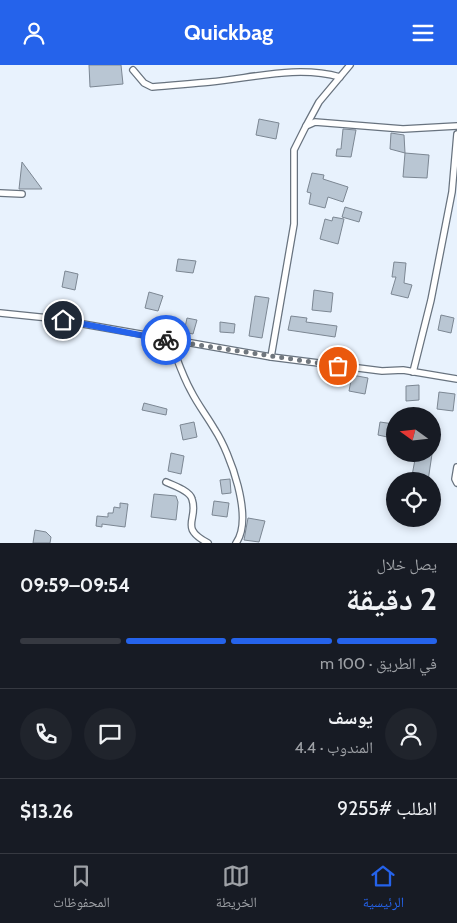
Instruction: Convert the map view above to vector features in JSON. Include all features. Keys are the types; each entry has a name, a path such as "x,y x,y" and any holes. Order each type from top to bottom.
{"street":[{"path":"271,357 294,225 294,150 319,102 350,65"},
{"path":"133,70 144,83 152,87 290,72 328,74 340,77"},
{"path":"306,126 315,122 403,129 457,126"},
{"path":"413,372 452,192 457,135"},
{"path":"0,193 22,194"},
{"path":"0,313 48,318 170,341 271,357 382,371 413,372 457,379"},
{"path":"170,341 198,406 216,430 232,467 242,512 240,531 236,543"},
{"path":"457,467 455,479 457,483"},
{"path":"166,482 190,496 193,503 191,527 198,538 208,543"}],"building":[{"path":"89,65 121,65 123,84 90,87"},
{"path":"259,119 279,123 276,139 256,135"},
{"path":"343,129 356,130 351,157 336,156 337,149 341,149"},
{"path":"391,133 404,135 405,153 390,149"},
{"path":"405,153 429,155 427,178 403,177"},
{"path":"22,162 42,189 19,189"},
{"path":"312,173 324,175 323,179 348,187 343,202 328,197 325,208 309,204 311,193 307,192"},
{"path":"345,207 362,212 359,222 342,217"},
{"path":"333,217 344,219 338,244 320,239 325,219 332,221"},
{"path":"178,259 196,261 193,273 176,271"},
{"path":"394,262 406,263 404,283 412,285 408,298 391,294 396,277 392,277"},
{"path":"65,271 78,274 75,290 62,287"},
{"path":"314,290 333,293 331,312 312,310"},
{"path":"149,292 163,296 158,311 145,308"},
{"path":"255,296 269,298 262,338 249,336"},
{"path":"441,315 454,318 451,333 438,330"},
{"path":"291,316 307,318 306,322 337,326 335,337 288,330"},
{"path":"187,318 197,320 193,334 184,332"},
{"path":"220,322 235,324 234,333 220,332"},
{"path":"352,375 368,378 365,394 349,391"},
{"path":"419,385 419,400 406,401 406,386"},
{"path":"439,392 455,394 453,411 437,407"},
{"path":"144,403 167,409 166,415 142,410"},
{"path":"194,422 197,437 183,440 180,425"},
{"path":"380,422 386,423 386,437 378,435"},
{"path":"171,453 184,456 181,474 168,471"},
{"path":"414,463 431,463 429,472 413,472"},
{"path":"230,479 231,493 222,494 220,480"},
{"path":"154,494 176,496 178,502 176,520 151,517"},
{"path":"214,501 229,503 227,517 212,515"},
{"path":"120,503 128,504 125,527 102,524 102,527 96,526 97,516 108,517 108,513 113,513 114,507 120,508"},
{"path":"248,518 265,521 259,542 244,540"},
{"path":"35,530 46,532 51,537 50,543 33,543"}],"way so far":[{"path":"166,340 338,366"}],"route":[{"path":"63,320 166,340"}]}
